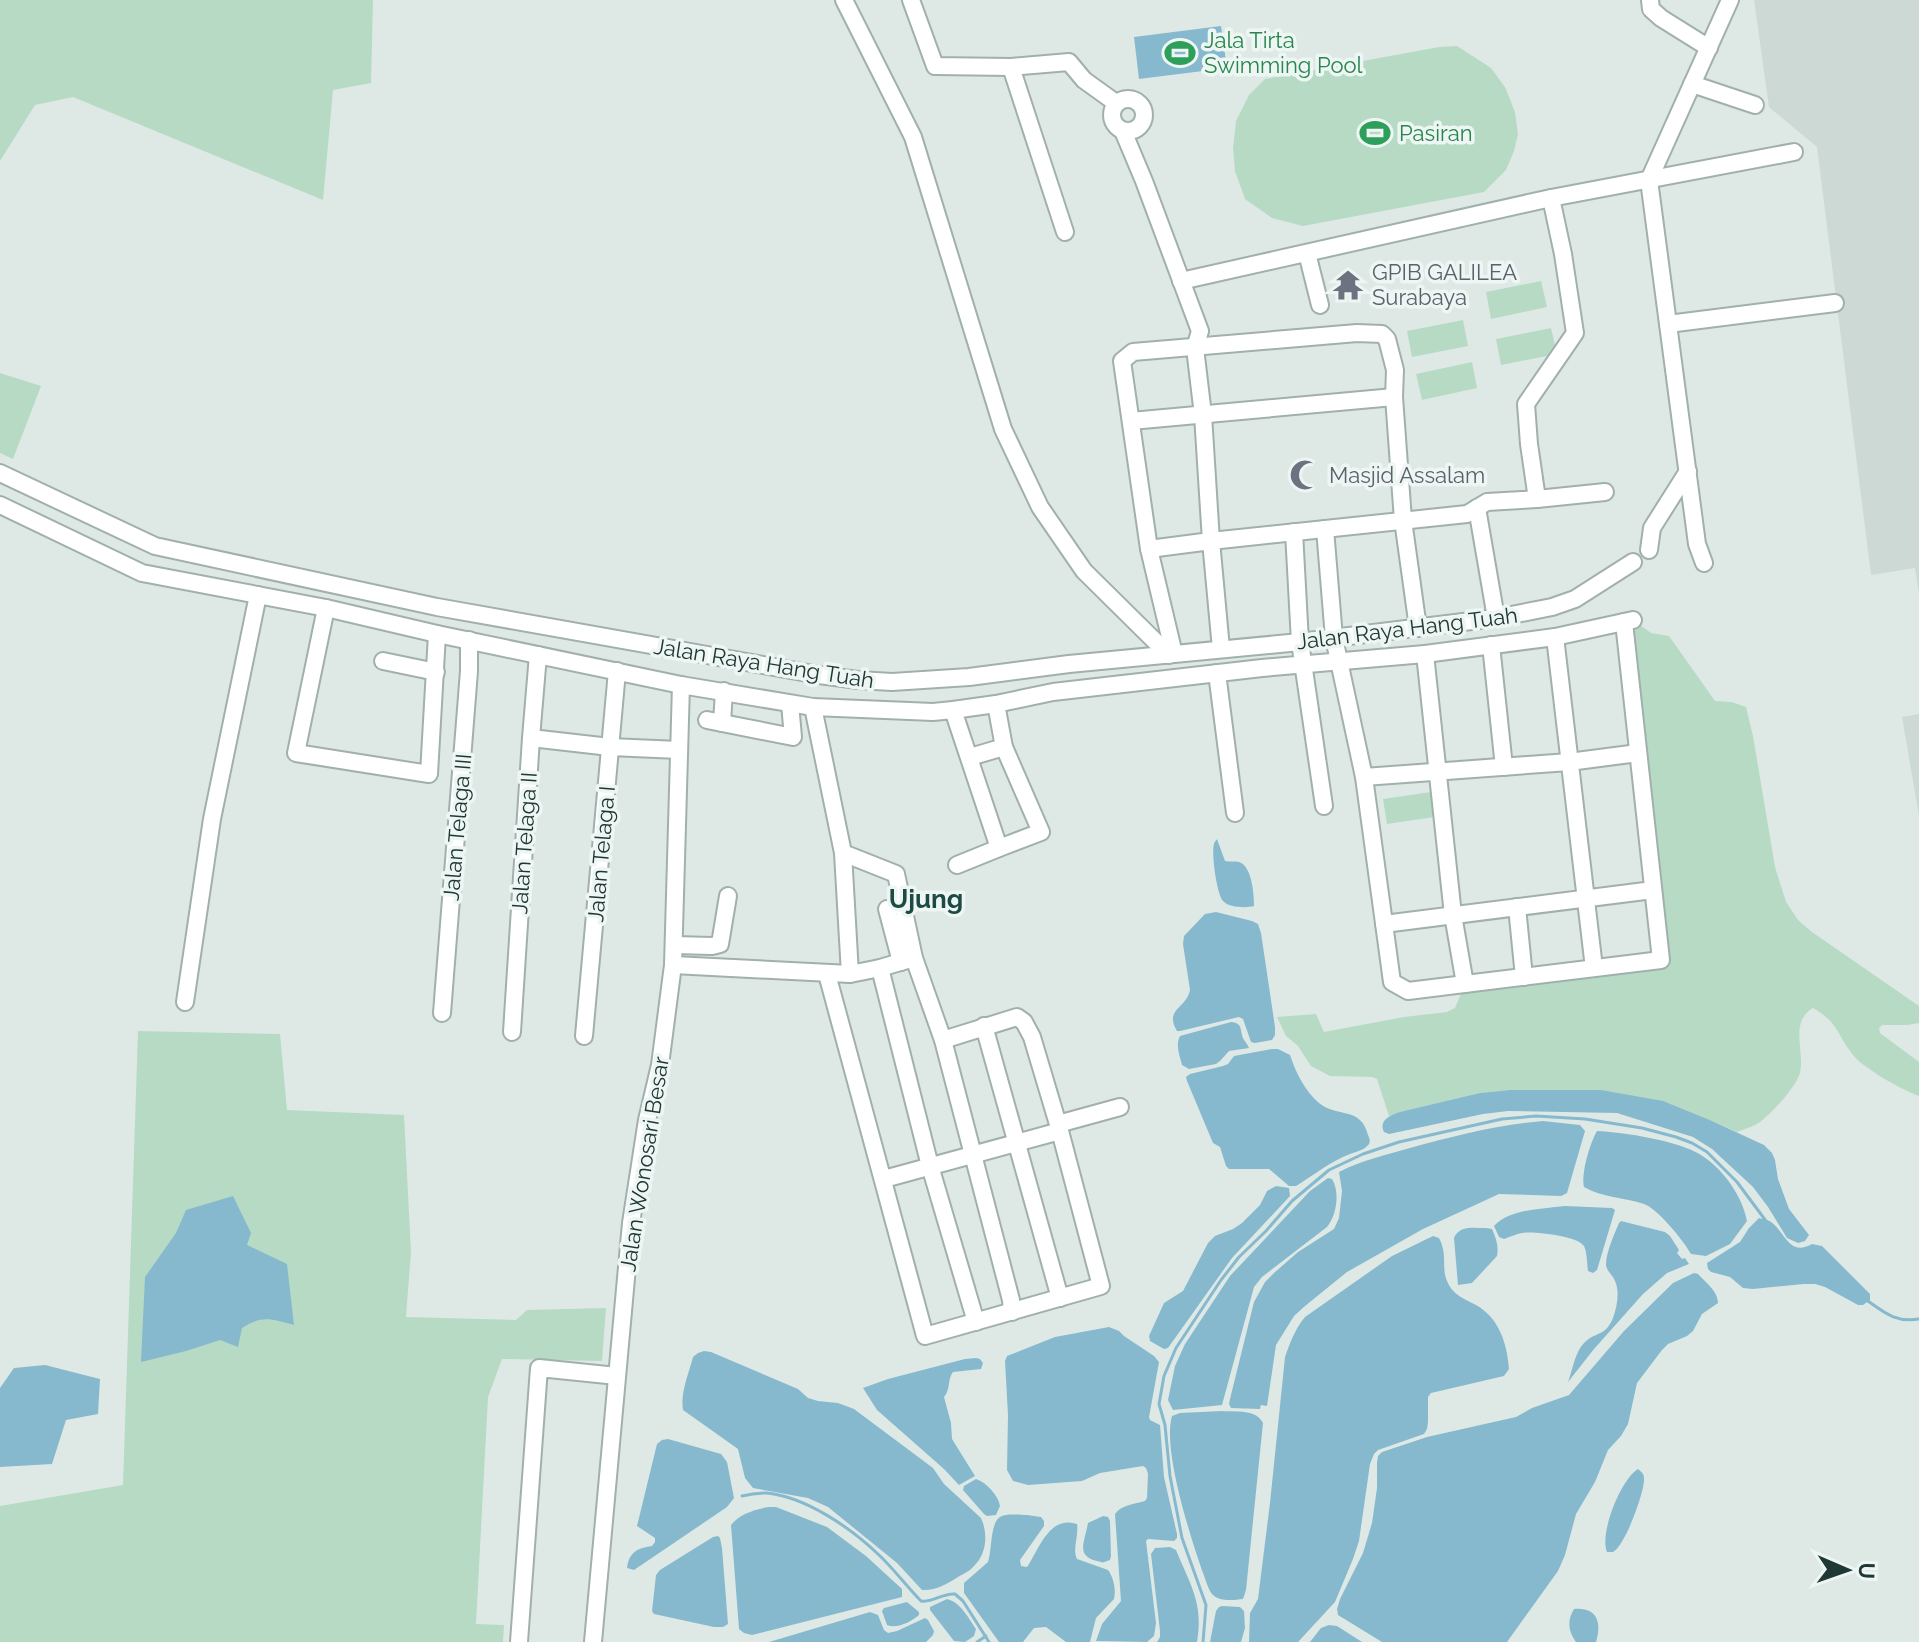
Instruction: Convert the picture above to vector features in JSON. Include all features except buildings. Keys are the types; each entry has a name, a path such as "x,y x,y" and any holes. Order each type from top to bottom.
{"street":[{"path":"844,0 913,137 1003,429 1040,507 1084,571 1171,654"},
{"path":"911,0 935,66 1011,67 1069,62 1084,80 1116,103"},
{"path":"1650,0 1651,9 1661,18 1709,48"},
{"path":"1704,563 1697,544 1649,180 1730,0"},
{"path":"1011,67 1065,232"},
{"path":"1692,84 1755,105"},
{"path":"1123,131 1134,131 1142,124 1145,113 1140,103 1130,98 1116,103 1111,113 1114,124 1123,131 1144,181 1200,331 1195,348 1221,649"},
{"path":"1181,281 1551,198 1794,152"},
{"path":"1537,499 1526,404 1575,333 1551,198"},
{"path":"1307,253 1320,305"},
{"path":"1668,324 1835,303"},
{"path":"1171,654 1149,549 1122,361 1133,352 1357,333 1382,334 1387,339 1395,370 1394,397 1403,520 1418,628"},
{"path":"1131,421 1394,397"},
{"path":"1649,550 1652,528 1688,471"},
{"name":"Jalan Raya Hang Tuah","path":"0,473 155,546 437,607 819,675 892,682 969,677 1300,642 1496,618 1575,599 1633,562"},
{"path":"1149,549 1467,514 1487,502 1605,492"},
{"name":"Jalan Raya Hang Tuah","path":"0,505 142,573 326,608 681,685 813,707 933,712 953,710 1053,692 1425,654 1555,637 1629,621 1638,753"},
{"path":"1477,508 1496,618"},
{"path":"1325,529 1334,638 1364,777 1392,982 1408,991 1661,960 1638,753 1569,762 1364,777"},
{"path":"1294,532 1300,642 1324,806"},
{"path":"185,1002 212,819 258,595"},
{"path":"326,608 296,753 429,774 437,634"},
{"path":"1555,637 1594,968"},
{"name":"Jalan Telaga III","path":"442,1013 469,640"},
{"path":"1491,645 1504,767"},
{"path":"1425,654 1453,915 1465,984"},
{"name":"Jalan Telaga II","path":"512,1032 538,655"},
{"path":"383,661 436,672"},
{"name":"Jalan Telaga I","path":"584,1036 617,671"},
{"path":"1217,673 1235,813"},
{"name":"Jalan Wonosari Besar","path":"593,1642 631,1223 647,1120 660,1065 673,965 681,685"},
{"path":"724,691 715,722 793,737 790,704"},
{"path":"957,865 1041,832 1004,747 996,704"},
{"path":"813,707 843,853 850,974"},
{"path":"953,710 999,848"},
{"path":"531,738 610,747 679,750"},
{"path":"970,757 1004,747"},
{"path":"843,853 896,874 908,960"},
{"path":"1384,924 1653,890"},
{"path":"674,945 720,944 728,896"},
{"path":"1517,907 1524,977"},
{"path":"887,909 943,1040 1012,1312"},
{"path":"673,965 850,974 908,960"},
{"path":"880,968 930,1166 976,1322"},
{"path":"827,974 925,1336 1101,1286 1059,1127 1032,1037 1024,1022 1017,1017 943,1040"},
{"path":"984,1026 1060,1298"},
{"path":"884,1179 1016,1143 1120,1107"},
{"path":"519,1642 539,1368 617,1376"}],"shaded area":[{"path":"1754,0 1919,0 1919,594 1915,568 1871,575 1817,147 1769,107"},
{"path":"1919,714 1919,816 1902,717"}],"green space":[{"path":"0,0 373,0 371,83 333,90 323,200 73,97 35,105 0,161"},
{"name":"Pasiran","path":"1457,46 1491,68 1505,87 1515,112 1518,134 1514,151 1506,170 1484,192 1303,226 1272,218 1245,199 1235,171 1233,148 1236,121 1249,95 1265,79"},
{"path":"1541,281 1547,307 1491,319 1486,292"},
{"path":"1463,320 1468,346 1412,357 1407,331"},
{"path":"1551,328 1557,354 1501,365 1496,339"},
{"path":"1472,362 1477,388 1422,400 1416,374"},
{"path":"0,373 41,386 13,459 0,453"},
{"path":"1633,620 1651,633 1669,636 1715,701 1746,707 1775,867 1786,902 1798,920 1812,932 1919,1006 1919,1023 1882,1025 1879,1028 1880,1033 1919,1062 1919,1096 1866,1067 1848,1049 1833,1024 1813,1008 1806,1014 1800,1029 1801,1064 1794,1085 1760,1122 1737,1132 1712,1121 1601,1090 1480,1093 1389,1116 1377,1079 1330,1076 1311,1066 1298,1046 1286,1036 1277,1017 1316,1014 1324,1032 1447,1012 1455,1008 1465,984 1660,960 1624,622"},
{"path":"1431,792 1434,817 1387,824 1383,799"},
{"path":"138,1031 280,1034 287,1110 404,1115 411,1252 406,1317 516,1320 527,1310 606,1308 602,1361 502,1359 488,1397 476,1624 504,1625 503,1642 0,1642 0,1506 123,1485"}],"water":[{"name":"Jala Tirta Swimming Pool","path":"1221,26 1227,68 1139,79 1134,37"},
{"path":"1217,839 1225,861 1239,862 1247,869 1254,906 1234,906 1223,901 1213,856"},
{"path":"1216,912 1258,924 1275,1027 1272,1040 1251,1042 1243,1019 1239,1017 1177,1031 1174,1013 1190,990 1184,936 1205,914"},
{"path":"1231,1022 1240,1026 1249,1048 1229,1051 1216,1064 1189,1069 1182,1065 1178,1047 1180,1036"},
{"path":"1272,1049 1290,1055 1302,1081 1319,1103 1360,1120 1370,1139 1364,1149 1336,1160 1296,1186 1289,1186 1269,1169 1229,1169 1220,1147 1213,1143 1186,1077 1228,1064 1234,1056"},
{"path":"1601,1090 1663,1101 1764,1145 1775,1160 1789,1209 1809,1235 1805,1241 1798,1243 1787,1238 1753,1187 1712,1149 1693,1137 1617,1113 1508,1111 1389,1134 1384,1132 1386,1119 1400,1112 1480,1093"},
{"path":"1543,1121 1580,1125 1585,1131 1567,1193 1561,1196 1499,1194 1423,1229 1347,1272 1294,1316 1276,1345 1267,1406 1261,1405 1260,1409 1231,1408 1230,1399 1254,1302 1274,1273 1298,1252 1334,1229 1339,1218 1342,1191 1339,1172 1374,1158 1443,1139"},
{"path":"1597,1131 1636,1135 1701,1155 1730,1184 1741,1202 1747,1221 1730,1244 1706,1256 1691,1254 1670,1226 1650,1207 1584,1187 1587,1158"},
{"path":"1328,1178 1332,1179 1337,1197 1327,1227 1262,1277 1254,1287 1222,1405 1173,1410 1168,1400 1175,1366 1185,1344 1230,1276 1310,1191"},
{"path":"1276,1186 1289,1188 1290,1196 1232,1258 1168,1348 1150,1341 1149,1336 1164,1303 1183,1291 1208,1243 1215,1236 1242,1223 1260,1205 1267,1191"},
{"path":"233,1196 251,1233 247,1245 287,1264 294,1325 261,1320 242,1328 238,1347 220,1340 141,1362 145,1277 176,1233 186,1210"},
{"path":"1565,1206 1615,1210 1597,1270 1593,1273 1588,1271 1585,1248 1580,1242 1535,1233 1522,1233 1504,1239 1499,1237 1494,1226 1517,1213"},
{"path":"1759,1218 1771,1222 1793,1246 1822,1246 1870,1294 1870,1300 1858,1305 1815,1284 1743,1288 1730,1277 1711,1272 1707,1263 1740,1242"},
{"path":"1621,1221 1665,1232 1679,1250 1677,1253 1689,1264 1667,1273 1643,1294 1568,1382 1582,1346 1607,1328 1614,1314 1617,1290 1606,1260"},
{"path":"1463,1229 1492,1229 1495,1236 1497,1256 1472,1283 1458,1285 1454,1238"},
{"path":"1433,1236 1439,1238 1442,1244 1449,1286 1459,1296 1484,1310 1496,1324 1504,1341 1509,1369 1504,1376 1431,1393 1424,1434 1374,1454 1359,1541 1335,1602 1298,1642 1249,1642 1250,1613 1258,1599 1285,1357 1293,1336 1305,1317 1392,1256"},
{"path":"1694,1273 1711,1287 1718,1303 1702,1314 1687,1336 1668,1344 1637,1383 1628,1424 1608,1450 1595,1482 1576,1514 1558,1571 1507,1642 1382,1642 1338,1615 1340,1599 1363,1553 1372,1523 1377,1463 1382,1452 1427,1437 1516,1417 1569,1395 1624,1331 1673,1283"},
{"path":"1109,1327 1119,1331 1159,1362 1149,1417 1160,1425 1164,1477 1177,1538 1174,1541 1146,1541 1156,1623 1154,1636 1147,1642 1096,1641 1102,1624 1121,1601 1115,1514 1124,1507 1145,1501 1146,1468 1100,1473 1082,1481 1028,1485 1013,1481 1007,1470 1007,1356 1055,1337"},
{"path":"704,1351 798,1389 808,1398 854,1409 933,1468 944,1484 981,1518 985,1530 982,1556 968,1571 945,1584 922,1590 897,1563 828,1507 808,1498 753,1488 745,1478 738,1449 683,1410 684,1390 693,1357"},
{"path":"976,1358 983,1363 981,1369 953,1372 944,1397 952,1439 975,1476 959,1485 877,1410 863,1388"},
{"path":"45,1365 100,1379 98,1414 66,1420 52,1464 0,1467 0,1388 14,1368"},
{"path":"1222,1411 1251,1413 1263,1423 1246,1590 1243,1599 1236,1600 1216,1597 1208,1588 1185,1517 1171,1450 1172,1416"},
{"path":"668,1439 721,1454 727,1462 734,1498 727,1507 634,1570 627,1568 635,1552 655,1542 655,1538 637,1526 657,1444"},
{"path":"1638,1469 1644,1480 1633,1519 1618,1548 1607,1552 1606,1533 1613,1508 1625,1484"},
{"path":"976,1479 988,1486 997,1498 1000,1506 996,1515 984,1514 963,1490 964,1486"},
{"path":"769,1507 827,1527 866,1556 902,1589 902,1597 752,1635 744,1633 739,1629 731,1525 743,1515"},
{"path":"1006,1515 1041,1517 1044,1526 1020,1560 1021,1566 1027,1567 1053,1528 1068,1522 1077,1524 1077,1559 1110,1573 1114,1599 1096,1618 1090,1642 1066,1642 1046,1627 1034,1628 1023,1642 999,1642 964,1593 964,1583 988,1562 997,1520"},
{"path":"1103,1516 1110,1521 1111,1556 1110,1560 1103,1562 1090,1559 1083,1547 1088,1523"},
{"path":"718,1536 722,1548 728,1624 714,1627 654,1614 656,1575 660,1570"},
{"path":"1170,1547 1176,1550 1194,1594 1199,1616 1197,1642 1157,1642 1160,1631 1151,1554 1155,1548"},
{"path":"947,1599 960,1607 976,1629 974,1636 965,1642 954,1641 930,1610 930,1607"},
{"path":"907,1602 919,1615 904,1624 887,1625 882,1611 884,1608"},
{"path":"1222,1606 1240,1607 1244,1611 1245,1628 1241,1642 1210,1642 1216,1611"},
{"path":"1574,1609 1588,1610 1596,1617 1596,1642 1576,1642 1569,1626"},
{"path":"870,1612 878,1615 888,1633 925,1618 934,1631 933,1635 926,1642 769,1642"},
{"path":"1337,1626 1362,1642 1310,1642 1321,1628"}],"waterway":[{"path":"1203,1642 1206,1605 1182,1538 1159,1404 1164,1376 1176,1348 1239,1257 1292,1201 1329,1170 1399,1142 1502,1119 1536,1116 1585,1119 1642,1128 1692,1143 1707,1152 1737,1182 1766,1221"},
{"path":"1865,1299 1896,1318 1919,1319"},
{"path":"742,1496 767,1493 782,1496 827,1515 879,1555 921,1601 955,1594 963,1601 989,1642"},
{"path":"977,1642 986,1636"}],"place":[{"name":"Jala Tirta Swimming Pool","path":"1180,53"},
{"name":"Pasiran","path":"1375,133"},
{"name":"GPIB GALILEA Surabaya","path":"1348,285"},
{"name":"Masjid Assalam","path":"1305,475"}],"district":[{"name":"Ujung","path":"926,899"}]}
